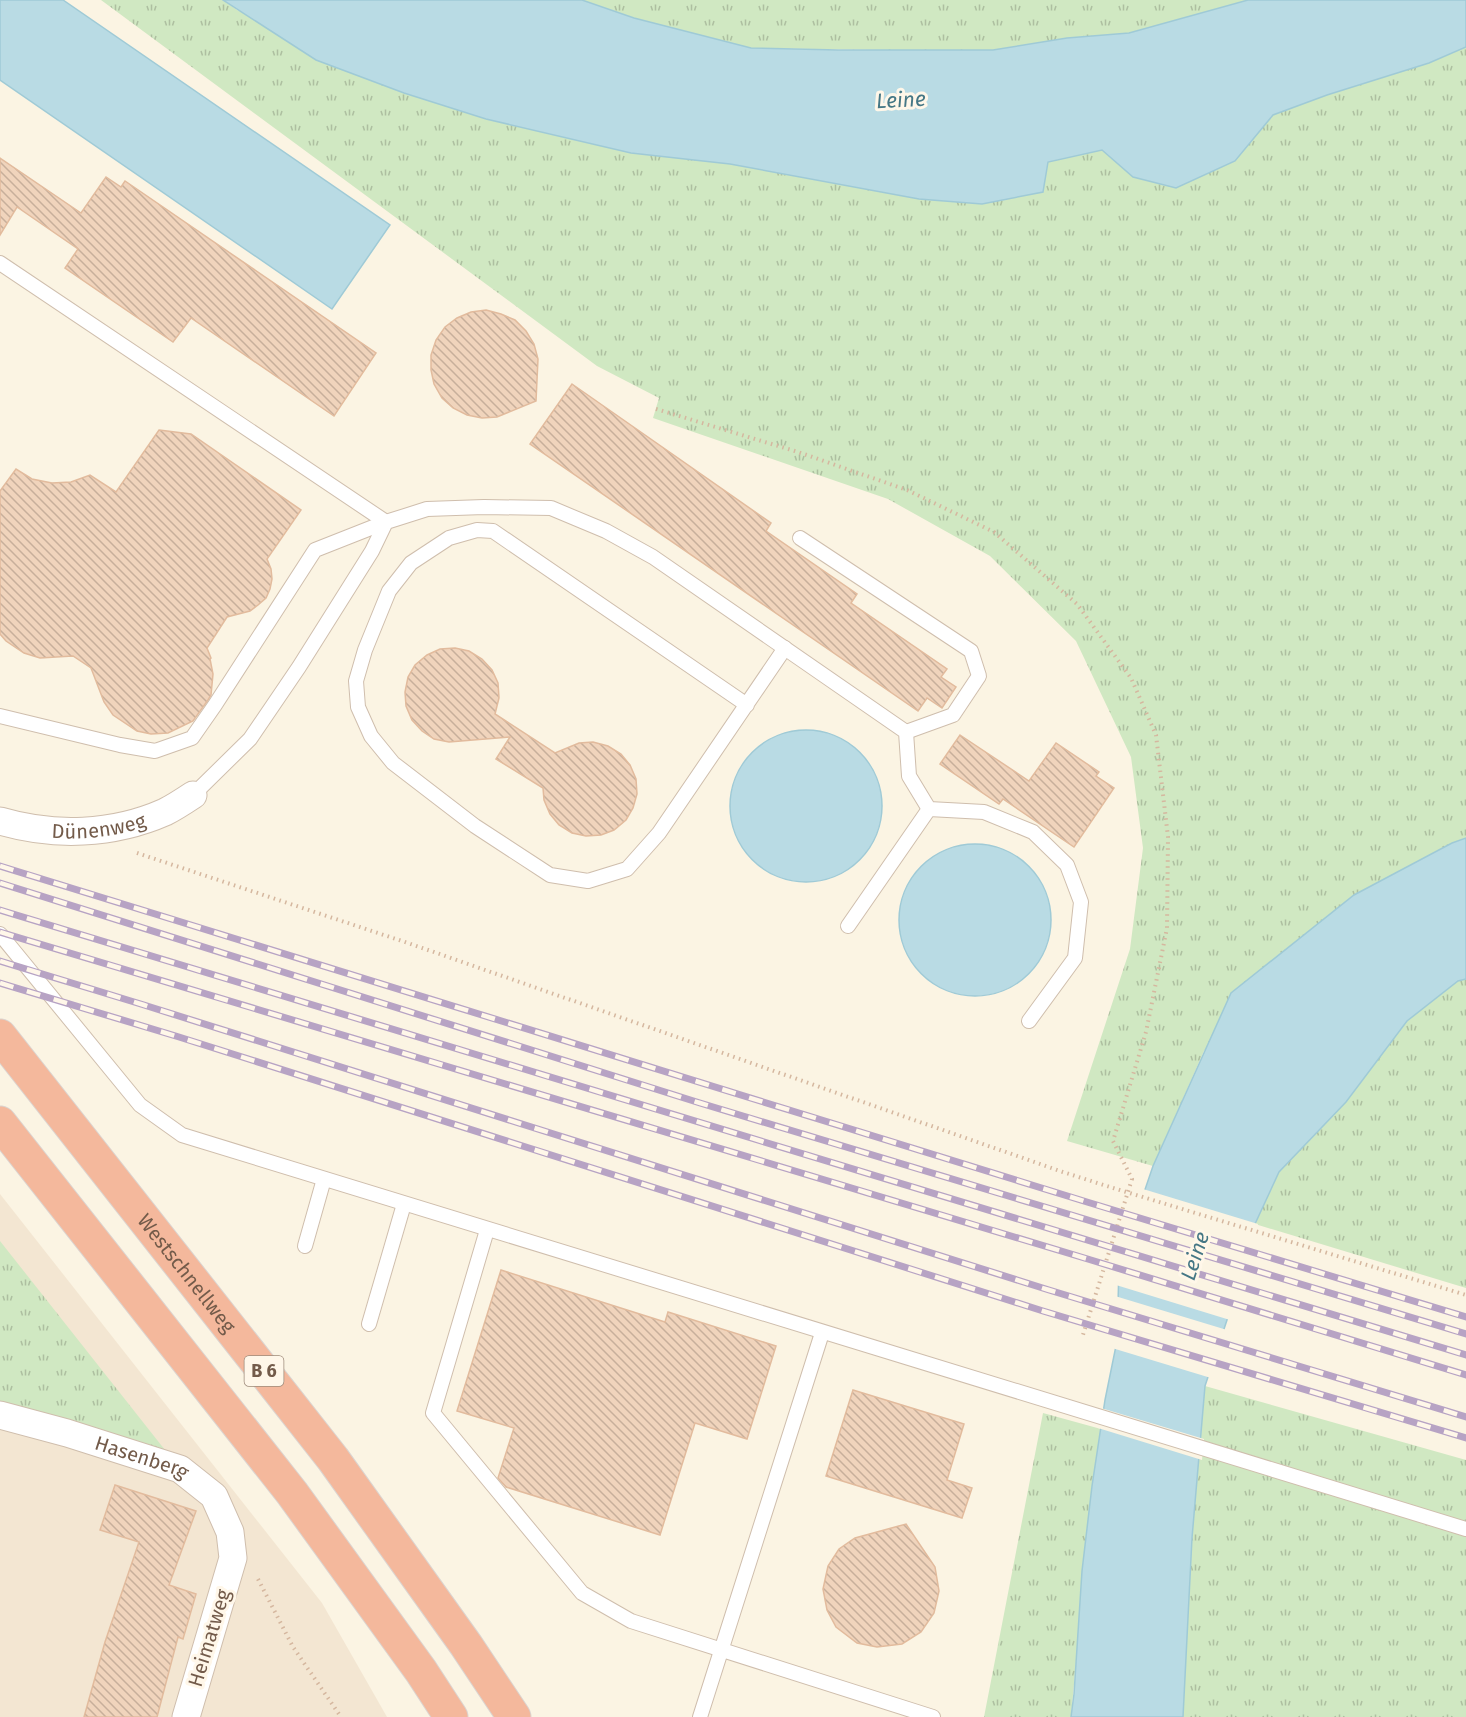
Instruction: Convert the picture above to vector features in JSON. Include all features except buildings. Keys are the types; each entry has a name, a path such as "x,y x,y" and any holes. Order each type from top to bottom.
{"highway":[{"name":"Westschnellweg","path":"0,1036 333,1459 466,1645 514,1717"},
{"name":"B 6","path":"0,1123 292,1493 421,1671 451,1717"}],"street":[{"name":"Dünenweg","path":"0,821 26,829 73,832 124,826 166,812 193,795"},
{"name":"Hasenberg","path":"0,1415 180,1468 214,1496 230,1532 233,1558"},
{"name":"Heimatweg","path":"186,1717 233,1558"}],"lane":[{"path":"0,263 386,522"},
{"path":"493,531 497,507"},
{"path":"0,716 155,752 192,738 222,696 315,550 386,522 427,509 497,507 551,508 606,531 653,557 906,732"},
{"path":"193,795 249,739 299,667 372,551 386,522"},
{"path":"747,705 493,531 477,530 448,538 411,562 389,591 365,650 356,681 358,707 371,736 393,763 474,826 550,874 588,881 627,869 658,833 747,705 785,648"},
{"path":"800,538 971,651 979,676 953,715 906,732"},
{"path":"906,732 909,776 928,809"},
{"path":"848,926 928,809"},
{"path":"928,809 984,812 1033,832 1067,865 1081,902 1075,958 1029,1021"},
{"path":"0,934 140,1105 182,1136 1466,1529"},
{"path":"305,1246 324,1179"},
{"path":"369,1324 404,1204"},
{"path":"487,1230 433,1413 582,1593 631,1621 933,1717"},
{"path":"700,1717 822,1333"}],"path":[{"path":"656,409 798,452 907,490 994,532 1077,604 1131,678 1156,735 1168,837 1167,928 1146,1032 1113,1141 1132,1179 1082,1338"},
{"path":"129,851 408,943 1063,1172 1466,1295"},
{"path":"233,1558 257,1579 293,1647 341,1717"}],"shaded area":[{"path":"0,1194 322,1603 387,1717 0,1717"}],"green space":[{"path":"101,0 223,0 237,10 485,119 631,153 730,164 919,199 982,204 1043,192 1048,162 1102,149 1133,177 1235,161 1273,115 1327,95 1429,63 1466,47 1466,838 1452,843 1354,895 1303,936 1204,1051 1153,1166 1067,1141 1130,949 1143,848 1131,757 1076,641 990,556 888,499 653,418 659,398 597,366"},
{"path":"582,0 1248,0 1129,33 1067,38 993,50 887,50 751,48 634,18"},
{"path":"1466,979 1466,1288 1255,1224 1279,1172 1346,1102 1407,1021 1458,981"},
{"path":"0,1241 180,1469 0,1415"},
{"path":"1205,1386 1466,1460 1466,1717 1183,1717 1192,1538"},
{"path":"1043,1413 1101,1429 1092,1486 1071,1717 984,1717"}],"water":[{"path":"0,0 63,0 390,225 332,309 0,80"},
{"name":"Leine","path":"223,0 582,0 634,18 751,48 993,50 1067,38 1129,33 1248,0 1466,0 1466,47 1429,63 1327,95 1273,115 1235,161 1176,188 1133,177 1102,150 1048,162 1043,192 982,204 919,199 730,164 631,153 486,119 404,93 316,60"},
{"path":"806,730 835,736 860,752 876,777 882,806 876,835 860,860 835,876 806,882 777,876 752,860 736,835 730,806 736,777 752,752 777,736"},
{"name":"Leine","path":"1466,838 1466,979 1458,981 1407,1021 1346,1102 1279,1172 1255,1224 1233,1302 1205,1386 1192,1538 1183,1717 1071,1717 1082,1571 1092,1486 1105,1400 1117,1341 1119,1266 1153,1166 1231,993 1354,895 1452,843"},
{"path":"975,844 1004,850 1029,866 1045,891 1051,920 1045,949 1029,974 1004,990 975,996 946,990 921,974 905,949 899,920 905,891 921,866 946,850"}],"pier":[{"path":"1143,1189 1258,1224 1230,1320 1116,1285 1116,1266"},
{"path":"1115,1296 1227,1330 1211,1378 1112,1348"},
{"path":"1101,1408 1204,1439 1202,1460 1098,1428"}],"railway":[{"path":"0,866 1466,1317"},
{"path":"0,883 700,1103 1466,1334"},
{"path":"0,910 1466,1355"},
{"path":"0,932 1466,1375"},
{"path":"0,961 1049,1290 1466,1417"},
{"path":"0,983 179,1037 1043,1311 1466,1438"}]}
